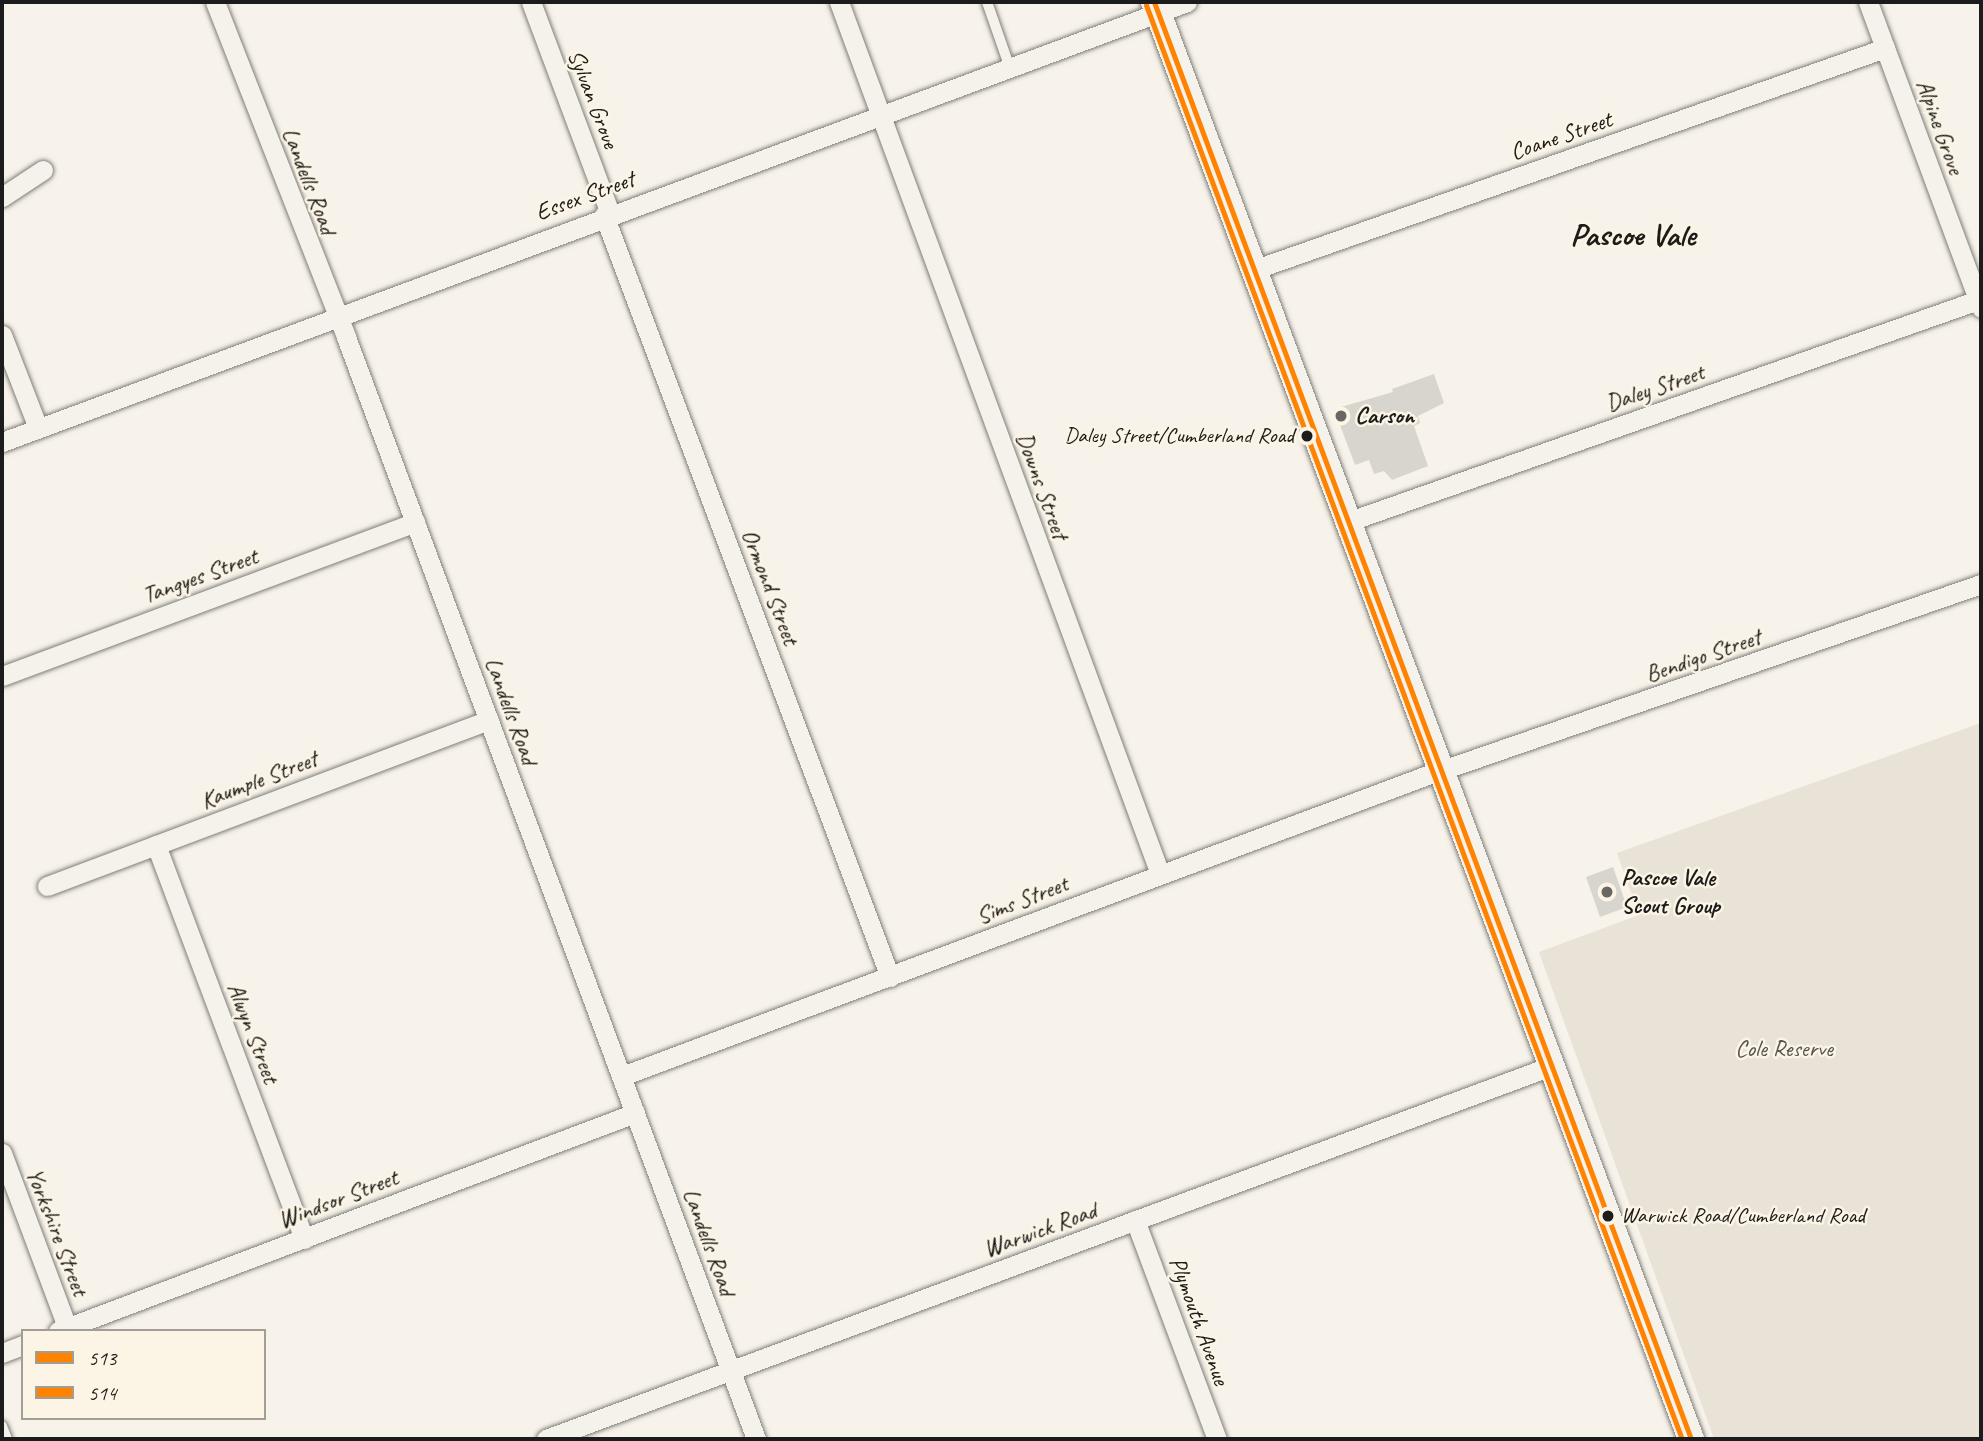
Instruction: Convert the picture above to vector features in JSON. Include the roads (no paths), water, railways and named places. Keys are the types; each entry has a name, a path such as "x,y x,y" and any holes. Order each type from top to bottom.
{"main road":[{"path":"1156,7 1691,1439"}],"street":[{"name":"Landells Road","path":"215,2 415,522 756,1439"},
{"name":"Sylvan Grove","path":"531,2 607,214"},
{"name":"Downs Street","path":"839,2 1160,874"},
{"name":"Essex Street","path":"2,442 336,314 880,114 1156,7 1187,2"},
{"name":"Alpine Grove","path":"1868,2 1980,304"},
{"name":"Coane Street","path":"1253,270 1885,48"},
{"path":"2,197 43,170"},
{"name":"Ormond Street","path":"607,214 890,976"},
{"name":"Daley Street","path":"1347,522 1980,304"},
{"path":"2,335 38,428"},
{"name":"Tangyes Street","path":"2,676 415,522"},
{"name":"Bendigo Street","path":"1441,772 1981,584"},
{"name":"Kaumple Street","path":"47,886 489,720"},
{"name":"Sims Street","path":"622,1076 1160,874 1441,772"},
{"name":"Alwyn Street","path":"156,845 304,1239"},
{"name":"Warwick Road","path":"547,1439 731,1373 1551,1066"},
{"name":"Windsor Street","path":"63,1329 635,1113"},
{"name":"Yorkshire Street","path":"2,1153 63,1329"},
{"name":"Plymouth Avenue","path":"1135,1220 1217,1439"},
{"path":"2,1353 21,1346"}],"lane":[{"path":"987,2 1009,65"},
{"path":"2,1426 7,1439"}],"place":[{"name":"Carson","path":"1341,416"},
{"name":"Daley Street/Cumberland Road","path":"1307,436"},
{"name":"Pascoe Vale Scout Group","path":"1607,892"},
{"name":"Warwick Road/Cumberland Road","path":"1608,1216"}],"district":[{"name":"Pascoe Vale","path":"1633,235"}],"park label":[{"name":"Cole Reserve","path":"1784,1049"}]}
